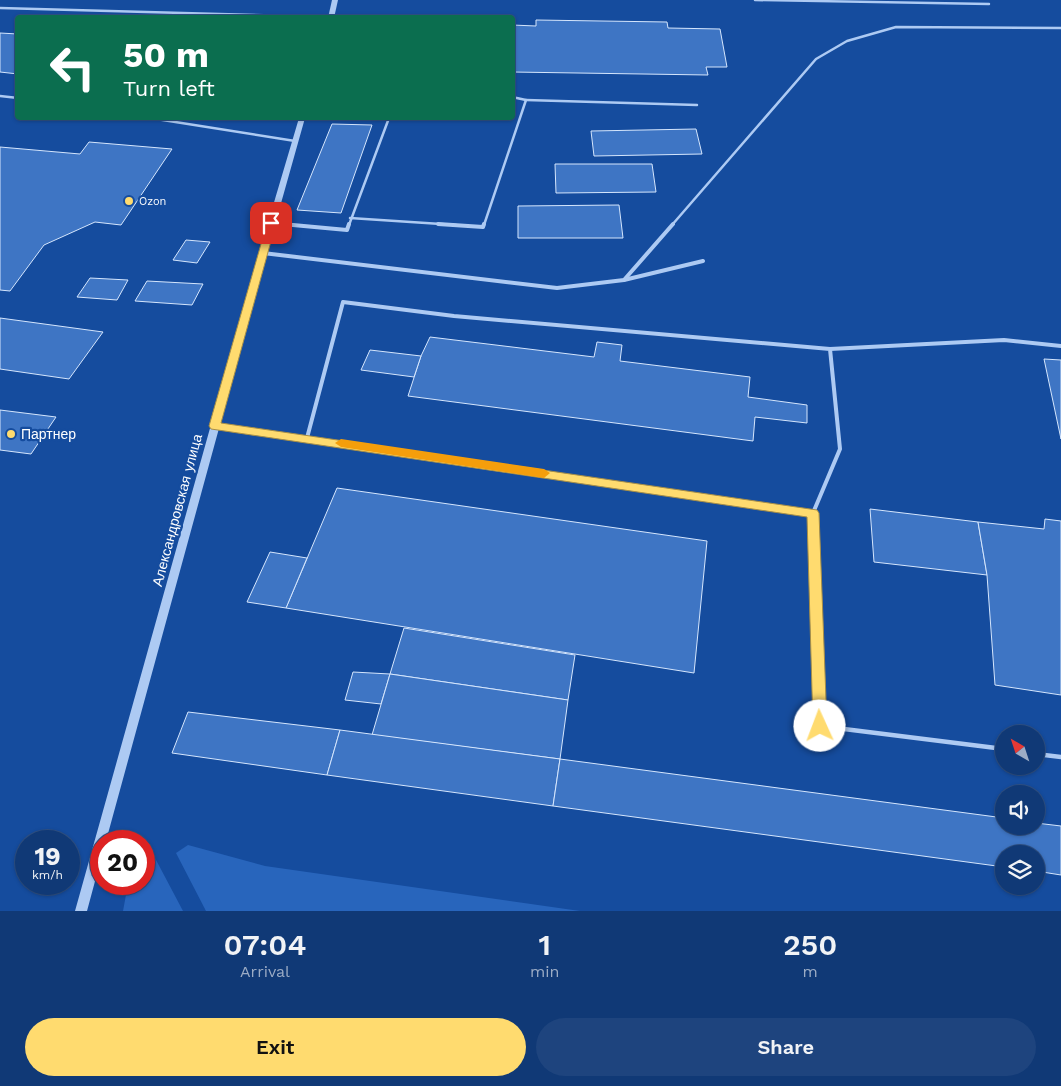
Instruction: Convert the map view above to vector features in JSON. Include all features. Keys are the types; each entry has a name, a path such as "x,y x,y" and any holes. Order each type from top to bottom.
{"street":[{"path":"331,15 335,0"},
{"name":"Александровская улица","path":"81,911 271,223 301,120"}],"lane":[{"path":"756,0 989,4"},
{"path":"0,8 257,15"},
{"path":"624,280 816,59 847,41 896,27 1061,28"},
{"path":"0,96 15,98"},
{"path":"515,98 526,100 697,105"},
{"path":"350,218 484,227 526,100"},
{"path":"163,120 295,141"},
{"path":"271,223 347,230 388,120"},
{"path":"263,252 557,288 624,280 703,261"},
{"path":"307,438 343,302 454,316 830,349 1004,340 1061,346"},
{"path":"830,349 840,448 813,513 820,726 995,749"},
{"path":"215,426 813,513"},
{"path":"1045,755 1061,757"}],"shaded area":[{"path":"188,845 265,866 580,911 206,911 176,853"},
{"path":"155,858 183,911 123,911 126,895 155,895"}],"building":[{"path":"536,20 667,22 668,28 720,29 727,67 706,67 708,75 515,72 515,25 536,26"},
{"path":"0,33 15,34 15,74 0,72"},
{"path":"332,124 372,125 341,213 297,210"},
{"path":"696,129 702,154 594,156 591,131"},
{"path":"89,142 172,149 121,225 95,222 44,245 10,291 0,290 0,147 80,154"},
{"path":"555,164 652,164 656,192 556,193"},
{"path":"619,205 623,238 518,238 518,206"},
{"path":"186,240 210,242 197,263 173,260"},
{"path":"90,278 128,280 117,300 77,297"},
{"path":"147,281 203,284 192,305 135,301"},
{"path":"0,318 103,332 69,379 0,369"},
{"path":"430,337 594,357 597,342 622,345 620,361 750,377 748,397 807,405 807,423 755,417 753,441 408,396 421,356"},
{"path":"370,350 421,356 414,377 361,370"},
{"path":"1044,359 1061,360 1061,439"},
{"path":"0,410 56,417 31,454 0,450"},
{"path":"337,488 707,541 694,673 286,608"},
{"path":"870,509 978,522 987,575 874,562"},
{"path":"1045,519 1061,521 1061,695 995,685 987,575 978,522 1044,529"},
{"path":"270,552 307,558 286,608 247,602"},
{"path":"404,628 575,655 568,700 390,674"},
{"path":"353,672 390,674 381,704 345,700"},
{"path":"390,674 568,700 560,759 372,735"},
{"path":"188,712 340,730 327,775 172,753"},
{"path":"340,730 560,759 553,806 327,775"},
{"path":"560,759 995,817 995,835 1045,835 1045,824 1061,826 1061,875 1045,872 1045,845 995,845 995,866 553,806"}],"slow traffic":[{"path":"341,443 544,473"}],"place":[{"name":"Ozon","path":"129,201"},
{"name":"Партнер","path":"11,434"}],"route":[{"path":"271,223 215,426 813,513 820,726"}]}
